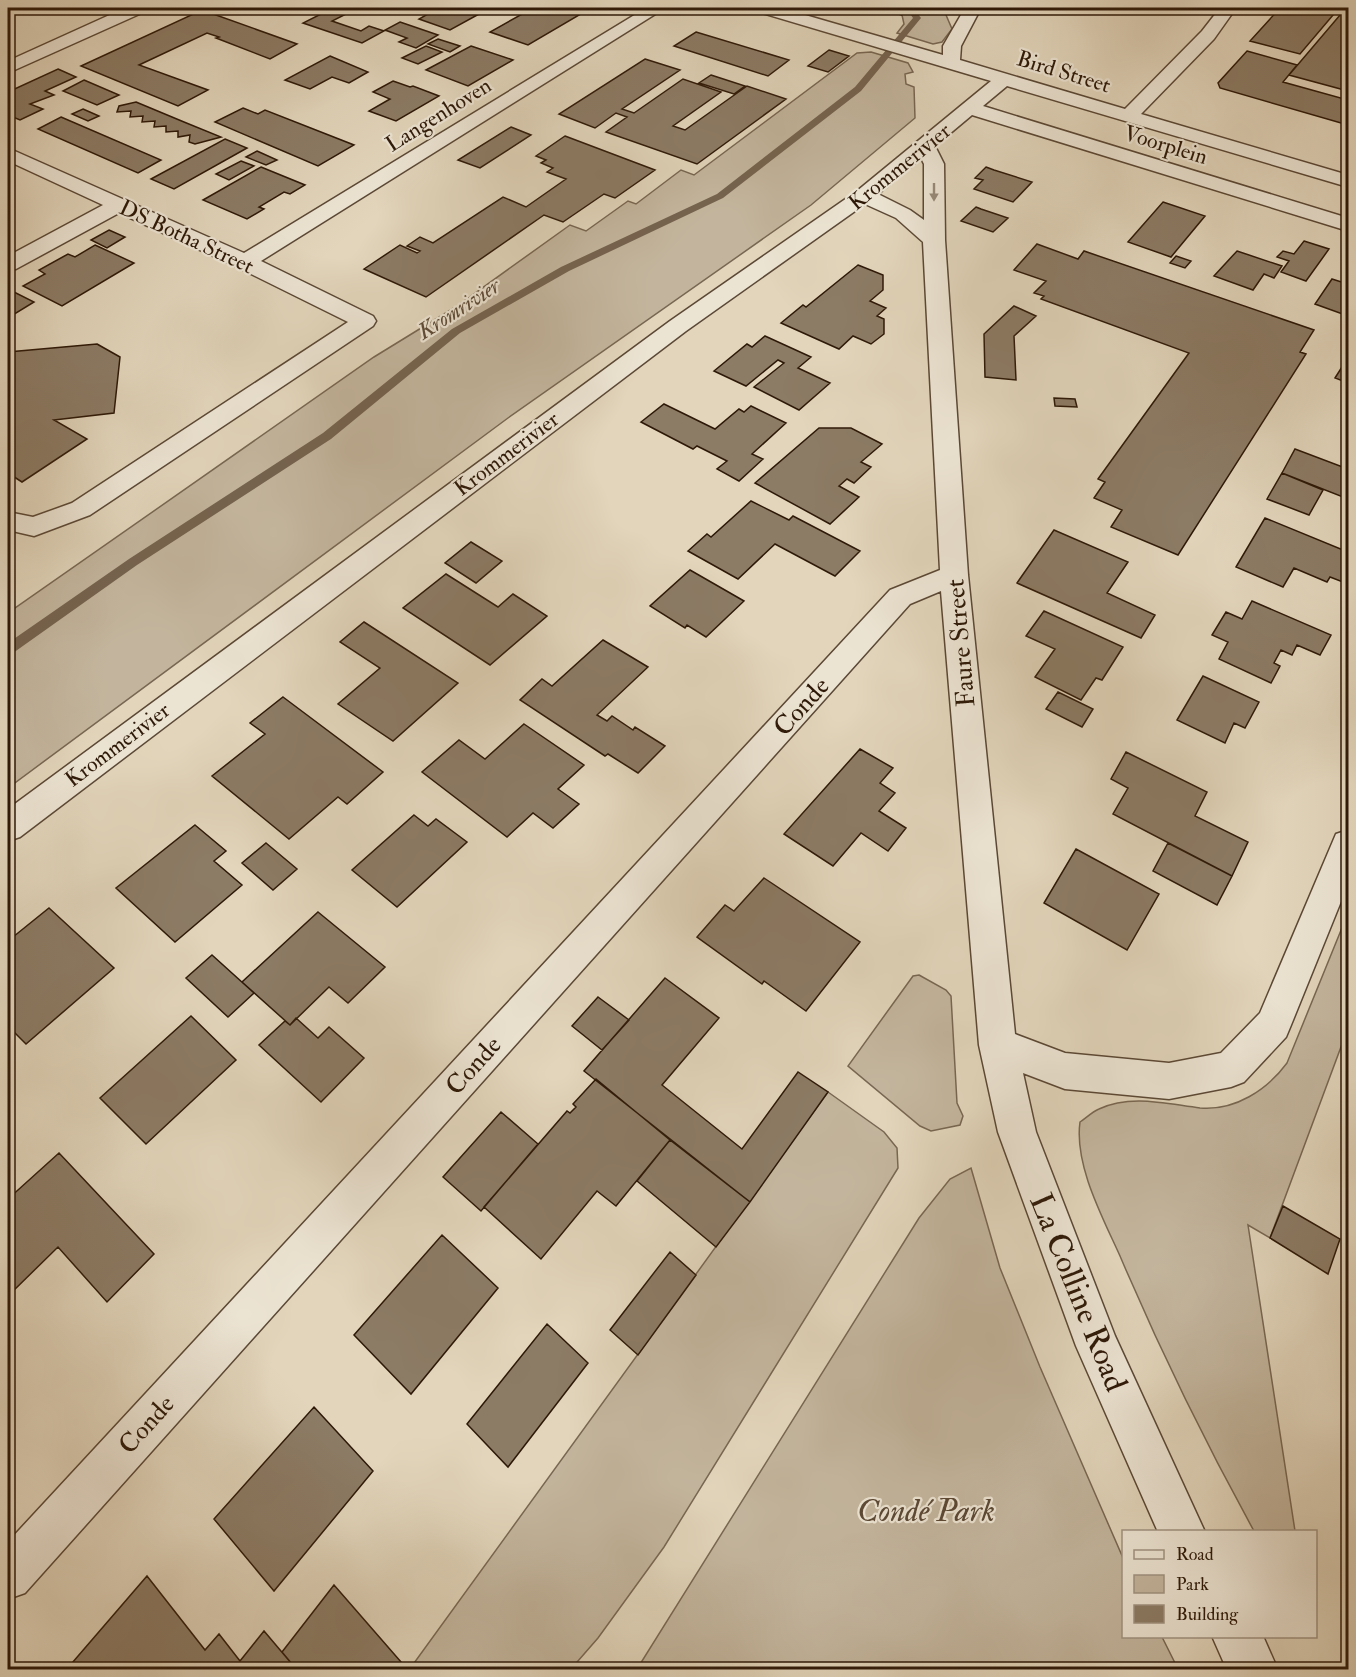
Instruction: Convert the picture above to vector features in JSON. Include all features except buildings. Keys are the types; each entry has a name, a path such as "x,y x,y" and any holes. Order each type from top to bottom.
{"street":[{"path":"8,68 138,8"},
{"name":"Langenhoven","path":"245,262 657,8"},
{"name":"Bird Street","path":"765,8 784,10 925,55 1348,181"},
{"path":"951,62 952,46 973,8"},
{"path":"1129,115 1208,35 1228,8"},
{"name":"Krommerivier","path":"8,827 668,333 864,195 1005,78"},
{"name":"Voorplein","path":"970,108 1348,225"},
{"name":"Faure Street","path":"925,146 934,164 934,240 954,575 998,1045"},
{"name":"DS Botha Street","path":"8,154 245,262 365,321 81,509 34,527 12,524 8,521"},
{"path":"864,195 903,214 934,240"},
{"path":"8,264 118,205"},
{"name":"Conde","path":"8,1576 900,597 954,575"},
{"path":"998,1045 1065,1071 1169,1081 1231,1069 1273,1025 1348,844"},
{"name":"La Colline Road","path":"998,1045 1017,1132 1097,1346 1181,1530"},
{"path":"1237,1638 1254,1670"}],"green space":[{"path":"894,8 943,8 952,29 942,42 933,44 897,33 904,24 902,15"},
{"path":"871,52 908,63 913,72 905,74 906,84 914,87 915,118 811,205 508,418 8,788 8,613 374,357 457,306 570,225 586,231 628,201 636,204 681,170 694,175 857,53"},
{"path":"1348,913 1348,1028 1270,1238 1248,1225 1295,1530 1253,1530 1184,1395 1098,1208 1081,1156 1080,1122 1099,1109 1124,1102 1149,1101 1200,1108 1226,1106 1260,1090 1287,1063"},
{"path":"919,975 946,990 951,996 957,1103 963,1116 960,1125 931,1131 920,1126 848,1066 913,976"},
{"path":"828,1092 884,1132 897,1148 898,1168 664,1547 598,1638 571,1669 409,1670"},
{"name":"Condé Park","path":"971,1168 1000,1268 1040,1367 1122,1556 1122,1638 1162,1638 1178,1669 637,1669 919,1218 950,1179"}],"waterway":[{"name":"Kromrivier","path":"8,649 133,562 327,436 456,331 565,269 720,196 858,89 917,18 909,8"}]}
